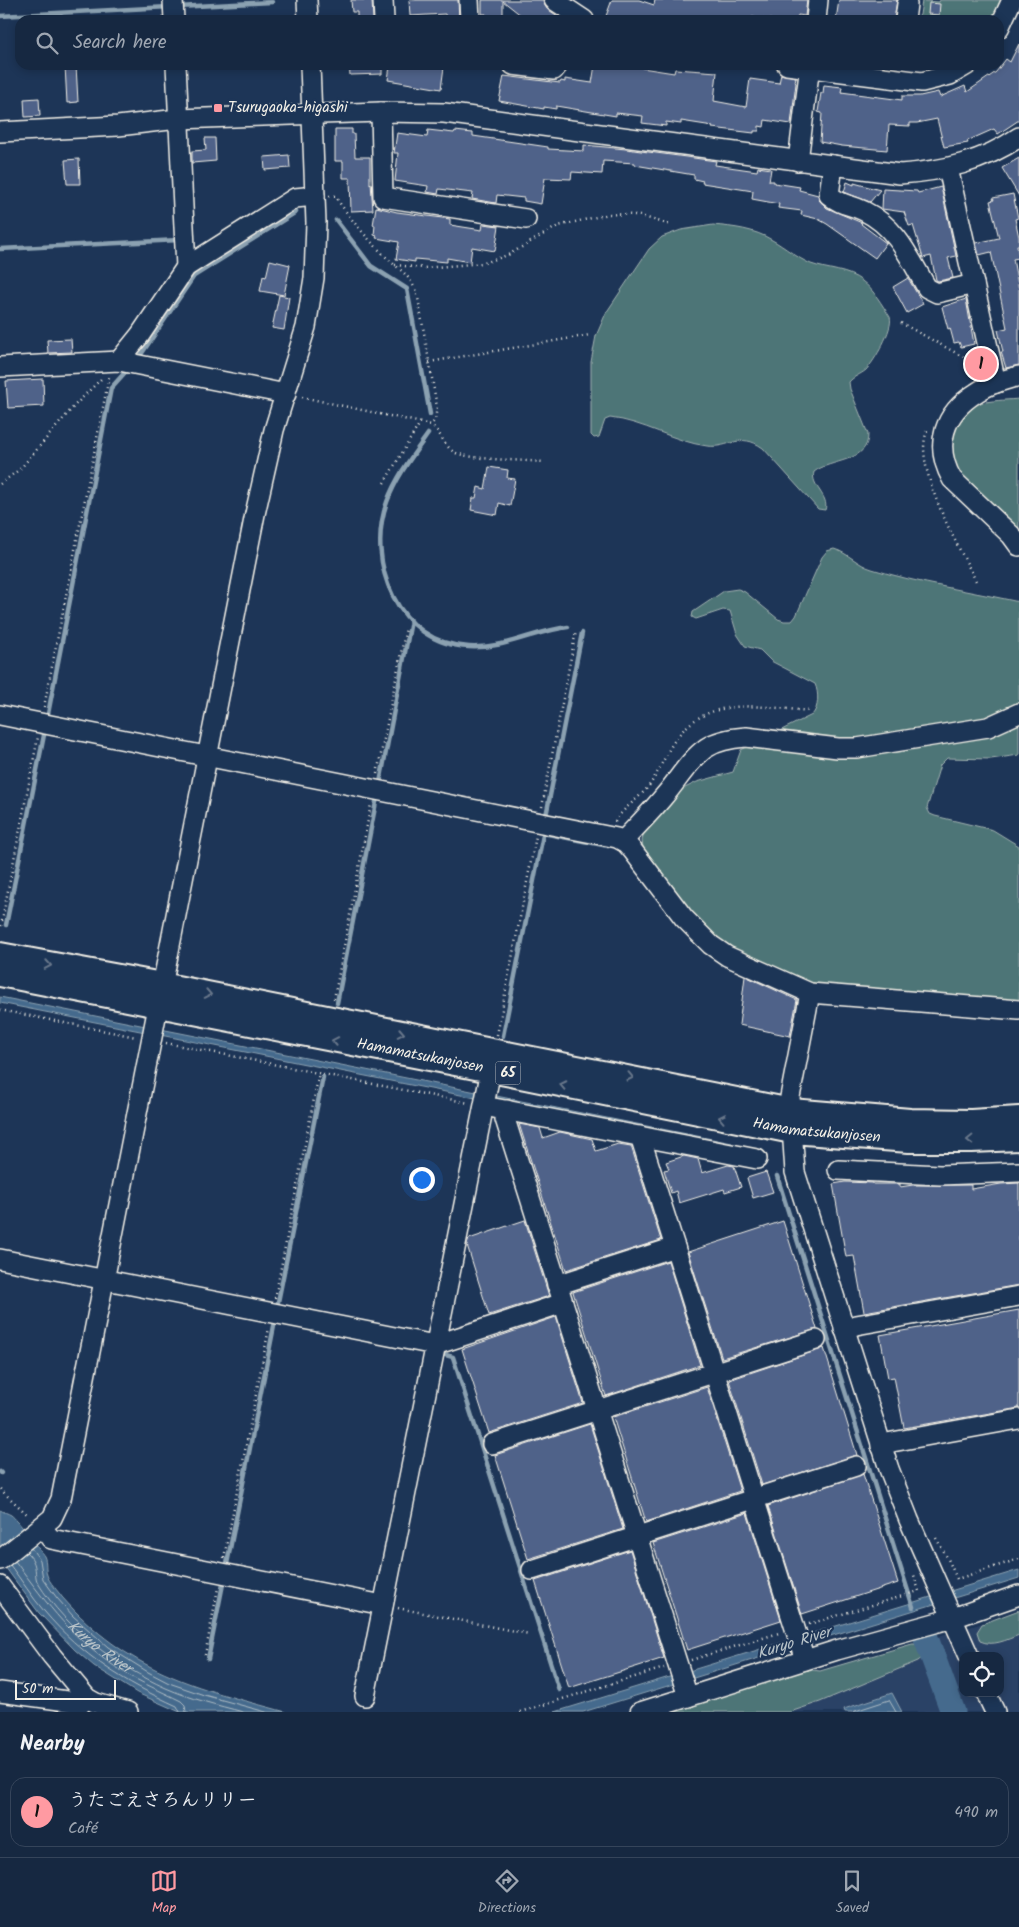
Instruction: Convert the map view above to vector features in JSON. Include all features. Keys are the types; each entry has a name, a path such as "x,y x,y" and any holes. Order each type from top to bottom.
{"main road":[{"name":"Hamamatsukanjosen","path":"0,955 156,1019"},
{"name":"Hamamatsukanjosen","path":"0,974 156,1019 488,1083 792,1121 917,1140 1019,1138"},
{"name":"Hamamatsukanjosen","path":"792,1121 971,1122 1019,1119"}],"street":[{"path":"173,0 174,15"},
{"path":"307,0 308,15"},
{"path":"383,0 384,15"},
{"path":"469,0 470,15"},
{"path":"554,0 576,15"},
{"path":"816,15 818,0"},
{"path":"1004,17 1012,0"},
{"path":"176,70 186,267"},
{"path":"0,1560 40,1529 56,1512 61,1499 258,497 274,430 306,327 316,252 316,196 310,70"},
{"path":"798,161 809,70"},
{"path":"869,70 899,72 922,82 936,80 958,70"},
{"path":"0,132 118,126 178,119 381,112 444,113 900,174 948,168 990,154 1019,137"},
{"path":"381,112 383,197 526,219"},
{"path":"833,165 830,195 838,202 864,211 880,220 893,232 905,247 927,288 938,293 974,284"},
{"path":"948,168 996,382"},
{"path":"119,361 140,335 186,267 296,198 316,196"},
{"path":"0,367 119,361 286,394"},
{"path":"1019,376 996,382 976,393 951,417 945,429 942,442 942,455 945,467 952,479 1011,535 1019,546"},
{"path":"623,841 696,757 706,748 719,741 746,737 838,748 856,748 988,727 1019,713"},
{"path":"0,716 607,835 623,841 633,851 684,918 711,945 744,964 810,993 1019,1010"},
{"path":"810,993 790,1097 795,1172 881,1446 902,1503 967,1652"},
{"path":"488,1083 507,1110 757,1158"},
{"path":"365,1696 488,1083"},
{"path":"507,1110 505,1119 687,1693"},
{"path":"640,1136 804,1656"},
{"path":"838,1170 940,1175 1019,1172"},
{"path":"557,1285 675,1247"},
{"path":"0,1259 436,1345 563,1303"},
{"path":"844,1329 856,1325 1019,1296"},
{"path":"492,1444 816,1340"},
{"path":"881,1446 892,1442 1019,1419"},
{"path":"532,1570 856,1466"},
{"path":"40,1529 51,1539 383,1605"},
{"path":"0,1586 52,1656 87,1698 96,1703 128,1712"},
{"path":"640,1712 687,1693 804,1656 950,1613 1019,1595"},
{"path":"0,1692 82,1703 87,1698"},
{"path":"988,1697 996,1712"}],"path":[{"path":"316,196 335,196 362,231 413,283 418,298 437,407 435,420 431,425"},
{"path":"395,265 424,268 484,264 508,255 558,226 609,214 637,215 671,225"},
{"path":"429,362 590,335"},
{"path":"0,484 20,468 76,404 110,370 1,926"},
{"path":"286,394 431,425 448,447 462,455 543,462"},
{"path":"384,483 420,422"},
{"path":"334,999 406,628"},
{"path":"0,1010 156,1019 319,1073 488,1083 576,631"},
{"path":"205,1655 319,1073"},
{"path":"0,1489 40,1529"},
{"path":"933,1533 957,1579 1019,1559"},
{"path":"520,1712 916,1592"},
{"path":"383,1605 529,1634"}],"shaded area":[{"path":"1019,1610 1019,1712 661,1712 805,1669 820,1671 980,1624"}],"green space":[{"path":"940,0 1006,0 999,15 920,15 922,1 939,2"},
{"path":"713,225 758,233 811,264 856,277 878,298 890,317 889,329 883,345 874,360 866,370 849,382 868,434 867,443 856,455 814,472 815,482 825,500 825,510 818,509 763,448 755,443 741,441 715,446 695,444 634,423 610,418 605,420 599,437 594,438 591,435 591,362 596,336 606,313 649,249 662,237 681,230"},
{"path":"1019,399 1019,539 963,486 946,454 954,423 961,412 984,402"},
{"path":"834,549 867,567 890,574 1019,602 1019,755 991,759 947,758 940,765 927,808 930,814 935,816 993,830 1019,846 1019,1004 811,986 746,959 701,929 644,853 642,841 644,830 681,790 697,782 733,772 741,750 812,715 817,704 818,696 815,684 771,661 760,650 745,646 737,634 730,611 723,610 696,619 692,617 693,612 724,591 738,589 745,592 778,619 792,621 822,557 827,551"},
{"path":"1019,1610 1019,1635 995,1643 980,1641 977,1632 982,1624"},
{"path":"912,1644 924,1646 923,1657 918,1661 820,1702 790,1712 661,1712 805,1669 820,1671"}],"water":[{"path":"0,997 732,1143 731,1149 0,1003"},
{"name":"Kuryo River","path":"0,1510 14,1518 44,1556 48,1578 62,1597 112,1643 138,1660 164,1673 221,1694 286,1712 180,1712 137,1693 94,1666 75,1650 39,1613 0,1560"},
{"name":"Kuryo River","path":"1019,1570 1019,1578 583,1712 555,1712"},
{"path":"892,1693 902,1712 845,1712 844,1709"}],"building":[{"path":"351,0 372,0 373,15 357,15 357,12 352,12"},
{"path":"409,0 458,0 459,15 410,15"},
{"path":"482,0 542,0 547,9 556,15 521,15 503,1 503,15 482,14"},
{"path":"612,0 639,0 654,5 655,0 807,0 805,15 606,15"},
{"path":"839,0 897,0 895,15 837,15"},
{"path":"929,3 940,4 939,15 928,14"},
{"path":"1019,44 1019,120 998,134 994,129 967,141 968,143 944,147 937,119 910,123 910,126 889,125 887,150 820,142 822,113 818,112 824,85 842,87 841,92 902,100 902,96 920,96 938,92 940,97 965,86 967,92 998,70 1004,70 1004,62 1006,59 1010,62"},
{"path":"65,70 76,70 78,102 67,103"},
{"path":"350,70 382,70 382,74 350,75"},
{"path":"389,70 444,70 441,89 388,80"},
{"path":"594,70 655,70 674,73 675,70 717,72 714,101 746,107 750,79 779,83 781,74 796,77 791,124 765,120 764,127 759,126 759,131 754,131 754,133 712,128 713,126 681,121 681,124 666,122 666,126 642,123 643,116 616,113 616,116 556,106 556,109 544,107 544,109 499,101 504,76 560,83 561,81 565,82 565,79 592,83"},
{"path":"39,98 40,116 25,117 24,99"},
{"path":"335,129 352,129 355,157 370,157 370,184 373,210 351,211 350,178 343,178 343,161 335,161"},
{"path":"428,130 473,133 473,136 548,147 548,149 584,151 584,145 716,161 715,165 757,171 758,167 771,169 769,181 800,187 799,190 818,195 819,200 827,208 862,223 886,243 875,258 827,224 818,219 801,215 802,211 778,208 779,204 752,199 753,191 702,183 703,181 694,179 694,175 635,165 635,163 603,161 602,174 572,172 571,179 545,178 541,204 524,201 524,198 497,195 496,203 472,199 473,193 439,189 438,194 427,192 428,186 395,181 398,153 394,153 397,133 427,137"},
{"path":"205,138 215,138 216,161 192,163 192,151 206,150"},
{"path":"289,155 290,168 265,170 264,157"},
{"path":"1019,158 1019,196 1002,168"},
{"path":"79,159 80,184 67,184 65,160"},
{"path":"847,182 880,190 870,202 844,192"},
{"path":"941,187 956,256 948,258 953,278 938,281 936,280 931,256 923,258 913,225 909,226 904,212 882,209 883,189 917,191 918,193"},
{"path":"1013,194 1018,218 1015,219 1019,237 1019,245 1017,245 1019,258 1013,259 1019,290 1019,365 1006,368 1001,352 1003,352 998,330 1007,328 991,252 979,255 976,243 999,238 990,201 994,200 993,198"},
{"path":"376,207 397,212 450,219 450,225 482,230 483,224 499,226 495,251 472,247 470,262 447,258 447,262 415,259 415,262 396,259 399,242 376,238 377,236 374,235 375,225 373,225"},
{"path":"270,260 290,265 284,295 260,291 263,276 266,277"},
{"path":"908,278 923,304 907,313 893,287"},
{"path":"279,295 289,297 284,330 272,328"},
{"path":"966,299 974,344 961,347 959,342 954,343 942,307"},
{"path":"71,339 72,352 48,353 47,340"},
{"path":"43,379 44,406 8,408 6,381"},
{"path":"489,467 508,470 507,478 515,479 510,506 499,503 497,515 471,510 473,498 476,498 478,487 485,489"},
{"path":"745,976 797,1000 790,1036 739,1025"},
{"path":"519,1124 540,1128 543,1138 560,1132 592,1139 596,1151 618,1144 631,1146 661,1240 566,1270"},
{"path":"684,1156 698,1159 702,1173 728,1165 734,1166 741,1187 725,1192 724,1189 679,1203 676,1191 671,1193 664,1170 669,1169 666,1162"},
{"path":"766,1172 773,1192 753,1198 747,1178"},
{"path":"845,1182 900,1184 900,1187 913,1185 971,1185 971,1189 1019,1183 1019,1285 864,1312 854,1256 846,1257 833,1184"},
{"path":"525,1220 549,1296 489,1315 467,1245 469,1239"},
{"path":"783,1221 817,1329 722,1358 688,1252"},
{"path":"668,1261 700,1365 606,1396 573,1292"},
{"path":"1019,1310 1019,1408 904,1428 894,1377 888,1378 880,1335"},
{"path":"556,1317 583,1403 489,1433 462,1349"},
{"path":"824,1348 857,1455 762,1485 729,1380"},
{"path":"707,1387 740,1491 646,1522 613,1417"},
{"path":"590,1424 623,1529 528,1559 495,1455"},
{"path":"863,1474 898,1583 802,1614 768,1506"},
{"path":"747,1513 781,1620 687,1650 653,1543"},
{"path":"630,1550 664,1658 569,1688 535,1581"}],"waterway":[{"path":"178,7 272,2"},
{"path":"19,15 169,7"},
{"path":"0,16 15,15"},
{"path":"140,356 194,276 296,212"},
{"path":"336,220 371,266 407,289 430,414"},
{"path":"0,249 179,240"},
{"path":"48,714 111,388 128,369"},
{"path":"428,434 405,466 395,484 387,502 381,526 381,550 385,574 393,596 406,616 423,632 444,642 469,647 507,643 543,632 568,627"},
{"path":"380,783 411,621"},
{"path":"546,816 582,633"},
{"path":"6,925 44,735"},
{"path":"337,1003 377,797"},
{"path":"503,1036 544,830"},
{"path":"543,833 608,846"},
{"path":"277,1307 323,1077"},
{"path":"777,1176 913,1607"},
{"path":"226,1569 275,1321"},
{"path":"442,1354 453,1357 559,1690"},
{"path":"208,1659 224,1579"},
{"path":"926,1638 953,1712"}],"place":[{"name":"Tsurugaoka-higashi","path":"218,108"},
{"name":"うたごえさろんリリー","path":"981,364"}]}
